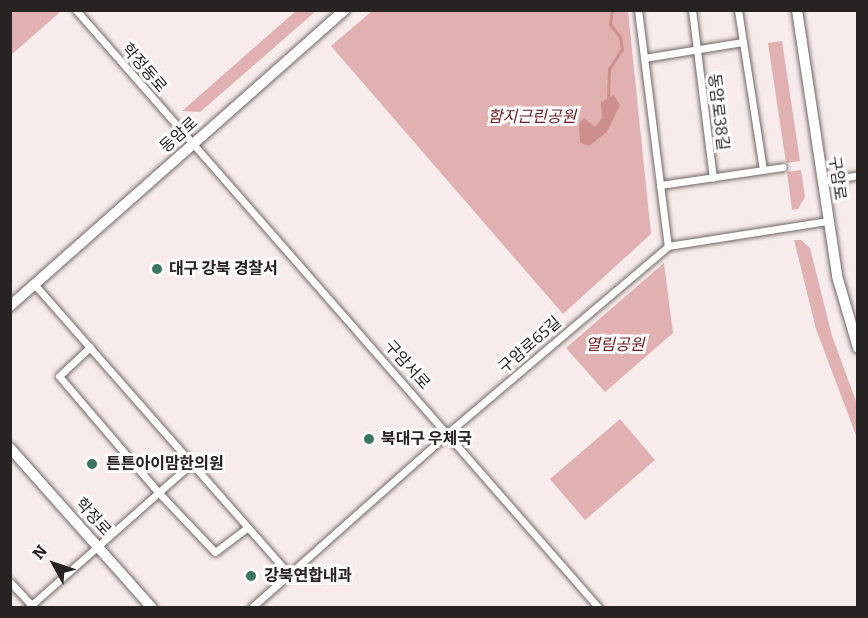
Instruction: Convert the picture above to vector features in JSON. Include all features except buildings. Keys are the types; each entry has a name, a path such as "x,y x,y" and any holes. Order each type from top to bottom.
{"main road":[{"name":"동암로","path":"10,306 191,143 345,10"},
{"name":"구암로","path":"797,10 837,276 858,348"},
{"name":"학정로","path":"10,448 152,608"}],"street":[{"name":"학정동로","path":"76,10 191,143"},
{"path":"639,10 668,246 828,220"},
{"name":"동암로38길","path":"692,10 713,178"},
{"path":"738,10 763,170"},
{"path":"644,58 743,42"},
{"name":"구암서로","path":"191,143 448,432 599,608"},
{"path":"660,185 783,167"},
{"path":"822,181 858,175"},
{"name":"구암로65길","path":"251,608 448,432 668,246"},
{"path":"35,285 288,573"},
{"path":"90,347 59,376 159,492 215,552 248,527"},
{"path":"10,582 31,607 192,463"}],"green space":[{"path":"11,10 57,11 59,13 11,55"},
{"path":"297,10 316,11 200,112 182,111"},
{"name":"함지근린공원","path":"372,11 628,11 651,234 563,314 331,46"},
{"path":"782,41 800,161 786,163 768,43"},
{"path":"801,170 805,197 798,209 792,210 787,172"},
{"path":"794,240 801,240 810,248 832,336 857,404 857,438 816,329"},
{"name":"열림공원","path":"664,263 673,333 605,392 566,348"},
{"path":"620,419 655,460 585,520 550,479"}],"shaded area":[{"path":"614,95 620,105 607,132 589,146 580,143 579,123 584,118 595,127 602,118 601,102"}],"waterway":[{"path":"608,97 609,69 622,49 620,37 610,24 612,10"}],"place":[{"name":"대구 강북 경찰서","path":"157,269"},
{"name":"북대구 우체국","path":"369,439"},
{"name":"튼튼아이맘한의원","path":"92,464"},
{"name":"강북연합내과","path":"251,576"}]}
